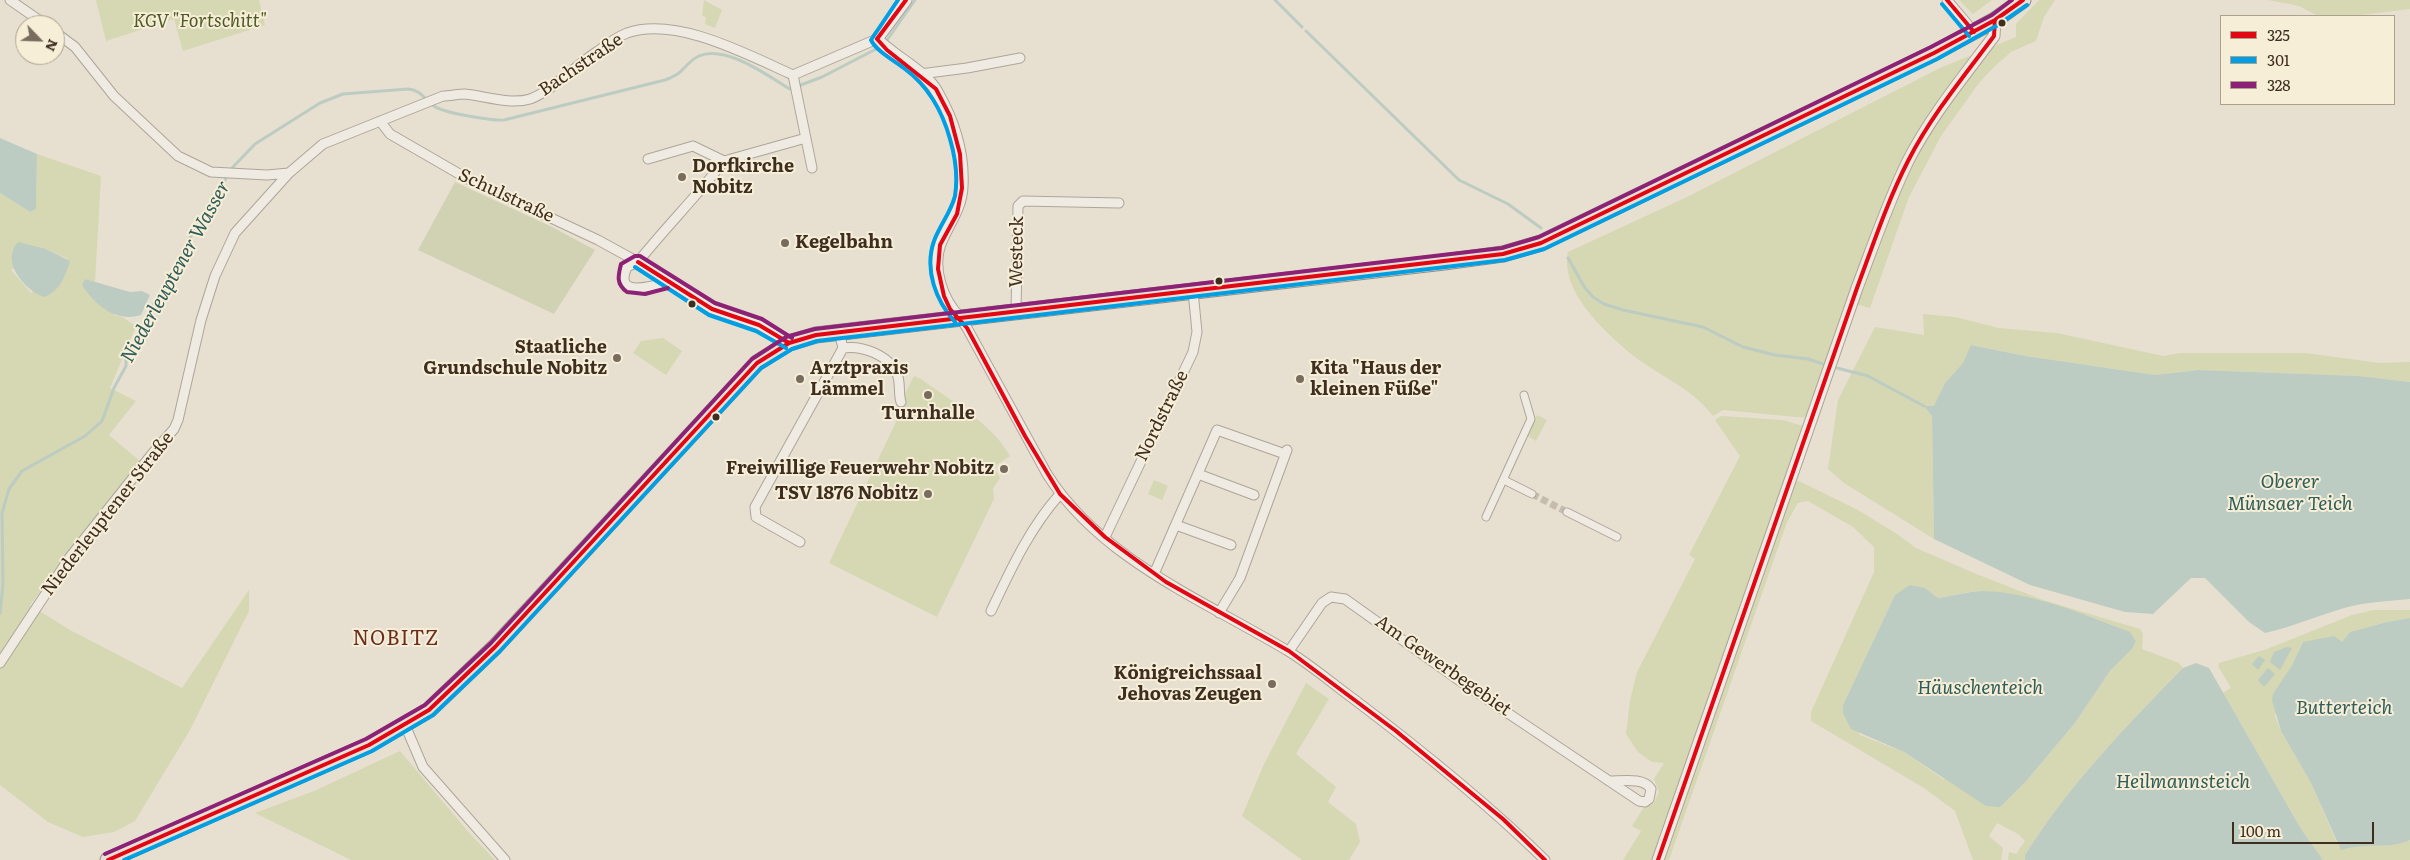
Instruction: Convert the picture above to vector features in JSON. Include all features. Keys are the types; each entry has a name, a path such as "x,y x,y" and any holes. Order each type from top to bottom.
{"main road":[{"path":"108,860 370,745 405,725 442,700 495,647 757,363 789,344 816,335 839,332 1503,254 1541,243 1974,32 2023,0"}],"street":[{"path":"10,0 32,15"},
{"path":"812,168 795,83 881,43 906,0"},
{"path":"1947,0 1974,32"},
{"path":"1658,860 1857,288 1885,214 1908,161 1935,116 1994,36 1995,20"},
{"name":"Bachstraße","path":"289,172 323,144 429,101 463,94 515,100 529,99 545,91 579,64 614,40 639,30 688,32 718,42 795,83"},
{"path":"65,40 75,47 114,96 178,156 211,172 267,175 289,172"},
{"path":"881,43 936,89 950,116 960,154 962,188 957,214 940,245 938,269 944,296 950,309 967,328 1025,436 1060,494 1105,536 1154,574 1219,613 1289,651 1396,731 1503,818 1545,860"},
{"path":"920,74 1020,58"},
{"name":"Schulstraße","path":"380,121 390,134 468,179 572,227 638,262 712,309 759,324 789,344"},
{"path":"668,282 644,289 630,288 624,281 624,274 627,267 638,262 671,221 703,189 724,161 806,138"},
{"path":"648,159 693,146 724,161"},
{"name":"Niederleuptener Straße","path":"0,663 70,558 174,429 178,420 200,320 214,276 235,233 289,172"},
{"name":"Westeck","path":"1016,312 1018,206 1023,201 1120,202"},
{"name":"Nordstraße","path":"1105,536 1193,352 1197,332 1193,291"},
{"path":"800,542 763,521 754,513 755,507 843,348 839,332"},
{"path":"843,348 850,347 878,355 891,363 898,376 901,402"},
{"path":"1486,517 1531,419 1524,395"},
{"path":"1154,574 1217,430 1286,451 1240,578 1219,613"},
{"path":"1198,474 1254,495"},
{"path":"1504,480 1532,494"},
{"path":"991,611 1027,537 1042,514 1060,494"},
{"path":"1567,512 1616,537"},
{"path":"1176,525 1231,545"},
{"name":"Am Gewerbegebiet","path":"1289,651 1322,603 1331,597 1345,598 1460,681 1609,781"},
{"path":"405,725 423,766 505,860"}],"green space":[{"name":"KGV \"Fortschitt\"","path":"96,0 259,0 265,25 183,51 174,19 106,41"},
{"path":"704,0 722,10 715,28 705,24 706,17 702,16"},
{"path":"1959,0 1992,0 1973,14"},
{"path":"2039,0 2055,0 2044,17 2036,41 2011,52 1994,67 1979,83 1941,136 1909,197 1870,308 1848,302 1807,418 1723,410 1713,416 1694,396 1619,344 1596,321 1577,295 1567,267 1568,252 1687,197 1940,68 2016,37 2016,24"},
{"path":"2268,0 2410,0 2410,9 2361,15 2316,15 2299,6"},
{"path":"37,154 101,176 95,282 85,279 114,315 122,317 136,326 110,388 136,401 109,435 140,461 30,605 70,630 182,688 249,590 249,611 190,730 135,821 114,832 83,837 48,822 0,785 0,193 30,212 36,209","holes":["46,249 68,259 31,293 11,270"]},
{"path":"455,182 552,227 595,250 554,314 418,250"},
{"path":"1923,314 1955,317 1999,328 2057,333 2163,356 2181,353 2305,353 2380,363 2410,362 2410,382 2359,376 2199,370 2156,375 2026,356 1972,345 1963,363 1945,383 1934,407 1924,406 1932,415 1934,539 1844,483 1828,469 1838,400 1875,327 1924,335"},
{"path":"663,338 682,351 666,375 633,353 641,341"},
{"name":"TSV 1876 Nobitz","path":"914,376 958,404 982,423 993,433 1010,456 994,467 1000,478 993,489 994,499 937,617 829,563 903,407 899,405"},
{"path":"1537,415 1547,420 1536,441 1527,436"},
{"path":"1721,416 1783,420 1803,426 1653,860 1623,860 1641,831 1632,826 1644,807 1653,804 1659,792 1654,779 1664,763 1652,762 1638,752 1626,734 1630,701 1637,672 1695,559 1689,555 1740,456 1715,420"},
{"path":"1154,480 1168,486 1162,500 1148,494"},
{"path":"1799,481 1858,510 1916,548 1974,573 2043,600 2140,629 2143,634 2142,649 2179,663 2183,668 2119,734 2079,781 2042,830 2025,855 2025,860 2008,860 2009,852 2016,854 2025,841 2018,834 1997,823 1989,836 2003,848 2001,860 1973,860 1955,811 1924,788 1811,721 1811,712 1874,572 1874,547 1853,527 1808,501 1798,503 1787,522 1669,860 1664,860 1796,482","holes":["1925,588 1938,598 1967,592 1984,591 2041,602 2113,625 2129,633 2136,641 2132,649 2110,671 2075,723 2028,779 1943,779 1904,752 1860,735 1843,705 1895,595"]},
{"path":"2374,610 2410,610 2410,618 2350,632 2342,642 2303,642 2291,667 2275,716 2281,731 2311,783 2337,843 2374,846 2403,843 2410,840 2410,860 2323,860 2301,829 2223,693 2231,688 2218,666 2219,663 2267,649 2352,615"},
{"path":"1306,683 1329,699 1296,754 1336,787 1328,802 1356,824 1360,842 1349,860 1302,860 1242,816 1264,764"},
{"path":"400,751 471,835 495,860 351,860 255,813 314,791"}],"water":[{"path":"0,138 37,154 36,209 30,212 0,193"},
{"path":"18,242 46,249 70,261 61,283 50,294 44,297 36,293 22,282 17,274 12,258 13,250"},
{"path":"85,279 130,292 142,291 150,295 141,315 123,316 107,310 93,299 82,285"},
{"name":"Oberer Münsaer Teich","path":"1971,345 2026,356 2155,375 2199,370 2359,376 2410,382 2410,599 2352,606 2265,633 2249,622 2205,578 2191,578 2153,614 2125,612 2030,585 1934,539 1932,416 1924,406 1934,406 1945,383 1963,363"},
{"name":"Häuschenteich","path":"1910,585 1925,588 1938,598 1983,591 2020,595 2077,612 2130,632 2136,641 2132,649 2110,671 2075,723 2028,779 2000,807 1986,806 1904,752 1851,729 1843,713 1843,705 1895,595"},
{"name":"Butterteich","path":"2410,618 2410,840 2393,845 2358,846 2341,850 2311,783 2281,731 2272,700 2273,694 2291,667 2303,642 2334,636 2342,642 2350,632"},
{"path":"2287,647 2292,648 2280,670 2270,662 2274,652"},
{"path":"2259,656 2265,660 2258,670 2252,664"},
{"name":"Heilmannsteich","path":"2196,663 2209,668 2301,829 2323,860 2025,860 2025,855 2042,830 2099,757 2183,668"},
{"path":"2268,668 2275,674 2264,687 2258,680"}],"waterway":[{"name":"Niederleuptener Wasser","path":"885,43 915,0"},
{"name":"Niederleuptener Wasser","path":"1275,0 1302,27"},
{"name":"Niederleuptener Wasser","path":"1306,31 1459,180 1508,204 1541,228"},
{"name":"Niederleuptener Wasser","path":"0,613 3,584 2,513 9,489 22,471 85,436 102,421 114,388 126,366 126,360 131,354 154,303 180,260 192,234 233,167 255,144 320,103 343,94 408,89 416,91 439,109 479,118 504,120 665,80 679,73 699,56 709,53 721,54 746,63 790,89 822,77 880,47"},
{"name":"Niederleuptener Wasser","path":"1568,258 1585,288 1593,297 1604,304 1623,310 1703,327 1743,347 1775,355 1808,359 1823,364"},
{"name":"Niederleuptener Wasser","path":"1837,368 1868,376 1924,406"}],"tunnel":[{"path":"1532,494 1567,512"}],"transit line":[{"name":"301","path":"898,0 871,40 877,48 913,76 928,91 939,109 950,139 956,167 955,196 934,241 930,263 937,295 955,322"},
{"name":"325","path":"877,39 906,0"},
{"name":"325","path":"1947,0 1974,32"},
{"name":"328","path":"105,854 366,739 425,705 491,643 752,359 786,337 815,329 1502,248 1539,237 1931,47 1992,15 2012,0"},
{"name":"325","path":"108,860 369,745 429,710 495,647 757,363 789,343 816,335 1503,254 1541,243 1934,53 1995,20 2023,0"},
{"name":"301","path":"1942,4 1969,36"},
{"name":"301","path":"124,860 372,751 433,715 500,651 761,368 792,349 817,341 1505,260 1544,249 1937,59 1998,25 2027,5"},
{"name":"325","path":"1658,860 1857,288 1887,208 1900,176 1917,144 1948,97 1994,36 1995,20"},
{"name":"325","path":"877,39 887,50 936,89 950,116 960,154 962,188 957,214 940,245 938,269 944,296 950,309 967,328 1025,436 1060,494 1105,537 1166,582 1289,651 1396,731 1503,819 1545,860"},
{"name":"328","path":"668,288 645,294 627,292 619,283 621,264 635,256 640,256 715,303 762,319 792,338"},
{"name":"325","path":"638,262 712,309 759,325 789,343"},
{"name":"301","path":"635,267 709,315 756,331 786,348"}],"place":[{"name":"Dorfkirche Nobitz","path":"682,177"},
{"name":"Kegelbahn","path":"785,243"},
{"name":"Staatliche Grundschule Nobitz","path":"617,358"},
{"name":"Arztpraxis Lämmel","path":"800,379"},
{"name":"Kita \"Haus der kleinen Füße\"","path":"1300,379"},
{"name":"Turnhalle","path":"928,395"},
{"name":"Freiwillige Feuerwehr Nobitz","path":"1004,469"},
{"name":"TSV 1876 Nobitz","path":"928,494"},
{"name":"Königreichssaal Jehovas Zeugen","path":"1272,684"}],"district":[{"name":"NOBITZ","path":"396,639"}]}
